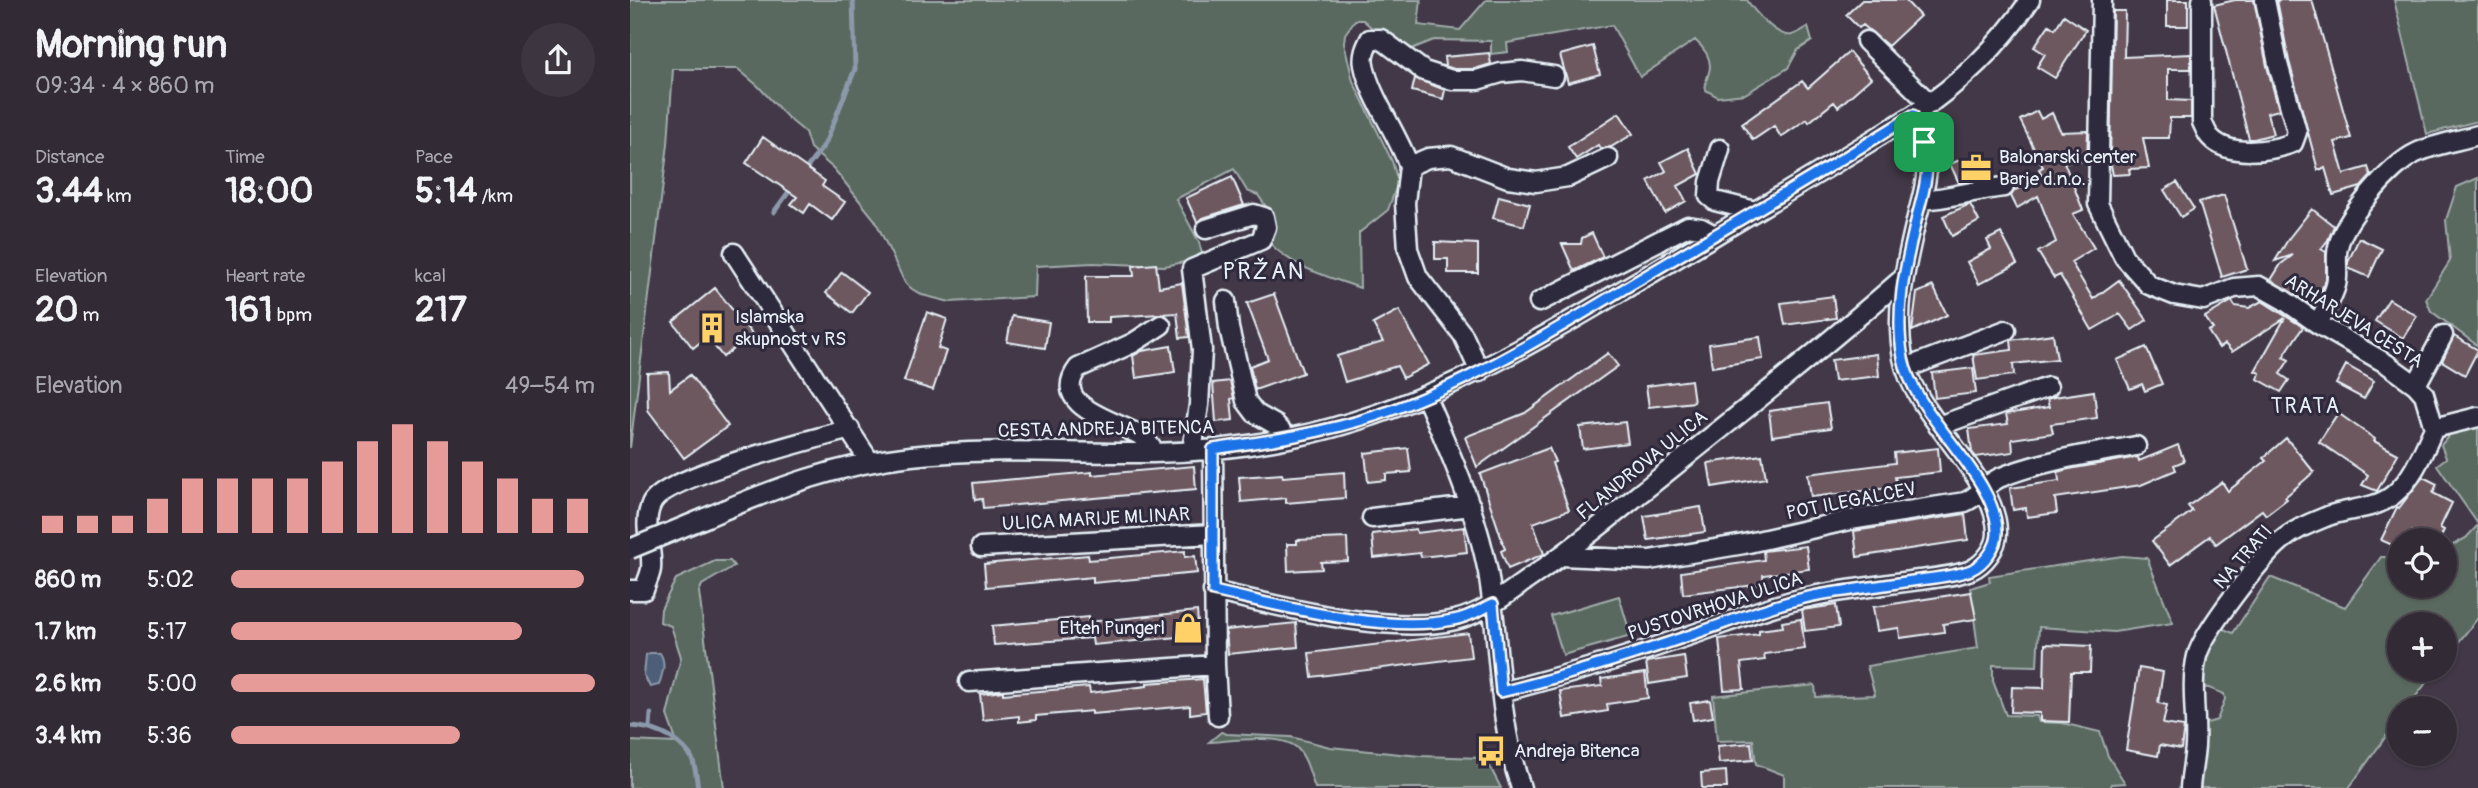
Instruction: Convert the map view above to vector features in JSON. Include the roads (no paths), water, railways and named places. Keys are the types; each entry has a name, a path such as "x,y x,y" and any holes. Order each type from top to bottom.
{"street":[{"name":"CESTA ANDREJA BITENCA","path":"630,549 800,480 870,462 951,453 1156,453 1213,449 1288,438 1347,424 1426,397 1479,372 1755,211 1930,104 1982,59 2031,0"},
{"name":"ARHARJEVA CESTA","path":"2102,0 2098,204 2124,257 2149,285 2174,295 2203,300 2234,288 2259,286 2388,364 2416,385 2424,394 2434,428"},
{"path":"2202,0 2202,122 2210,137 2225,147 2252,151 2273,150 2293,143 2297,132 2264,0"},
{"path":"1479,372 1463,335 1418,277 1408,250 1405,203 1409,166 1364,64 1364,49 1370,39 1381,39 1424,71 1452,80 1477,80 1501,73 1522,71 1554,76"},
{"path":"1866,41 1930,104"},
{"path":"1913,115 1926,154 1927,166 1922,200 1902,279 1899,318 1906,368 1938,426 1982,487"},
{"path":"2318,324 2336,285 2338,248 2342,236 2369,194 2413,155 2478,135"},
{"path":"1720,149 1709,195 1715,201 1755,211"},
{"path":"1409,166 1428,158 1451,156 1508,178 1536,182 1568,177 1608,159"},
{"path":"1922,200 2004,187"},
{"path":"1192,451 1199,405 1202,350 1192,269 1261,240 1266,227 1264,217 1254,214 1206,229"},
{"path":"1539,302 1688,226 1701,228 1714,235"},
{"path":"734,253 870,462"},
{"name":"FLANDROVA ULICA","path":"1213,591 1357,620 1418,625 1455,620 1493,604 1562,556 1902,279"},
{"path":"1226,301 1229,328 1246,401 1255,412 1276,425 1288,438"},
{"path":"1156,453 1144,438 1087,410 1074,397 1070,384 1072,375 1078,368 1133,343 1161,325"},
{"path":"1906,368 2006,330"},
{"path":"2416,385 2443,335"},
{"path":"1938,426 2048,387"},
{"path":"1426,397 1471,506 1481,541 1493,604 1509,745 1521,788"},
{"path":"2434,428 2478,417"},
{"name":"NA TRATI","path":"2190,788 2195,746 2194,678 2197,656 2206,635 2280,541 2298,528 2332,515 2369,506 2395,494 2418,462 2434,428"},
{"path":"630,590 644,590 651,572 648,513 651,502 660,493 672,485 727,465 850,429"},
{"name":"POT ILEGALCEV","path":"1562,556 1650,560 1744,544 1850,520 1965,502 1976,497 1982,487 2051,461 2136,446"},
{"path":"1213,449 1213,591 1218,716"},
{"name":"PUSTOVRHOVA ULICA","path":"1501,692 1619,660 1814,595 1971,570 1983,562 1996,544 1997,523 1982,487"},
{"path":"1372,518 1471,506"},
{"name":"ULICA MARIJE MLINAR","path":"981,547 1213,534"},
{"path":"970,682 1215,665"}],"water":[{"path":"660,653 664,665 659,685 650,687 644,675 646,655"}],"waterway":[{"path":"803,173 825,144 855,69 853,0"},
{"path":"774,212 793,186"},
{"path":"650,727 651,714"},
{"path":"630,726 663,734 684,748 694,762 698,788"}],"place":[{"name":"Balonarski center Barje d.n.o.","path":"1976,168"},
{"name":"Islamska skupnost v RS","path":"712,328"},
{"name":"Elteh Pungerl","path":"1188,628"},
{"name":"Andreja Bitenca","path":"1491,751"}],"district":[{"name":"PRŽAN","path":"1264,271"},
{"name":"TRATA","path":"2306,406"}]}
